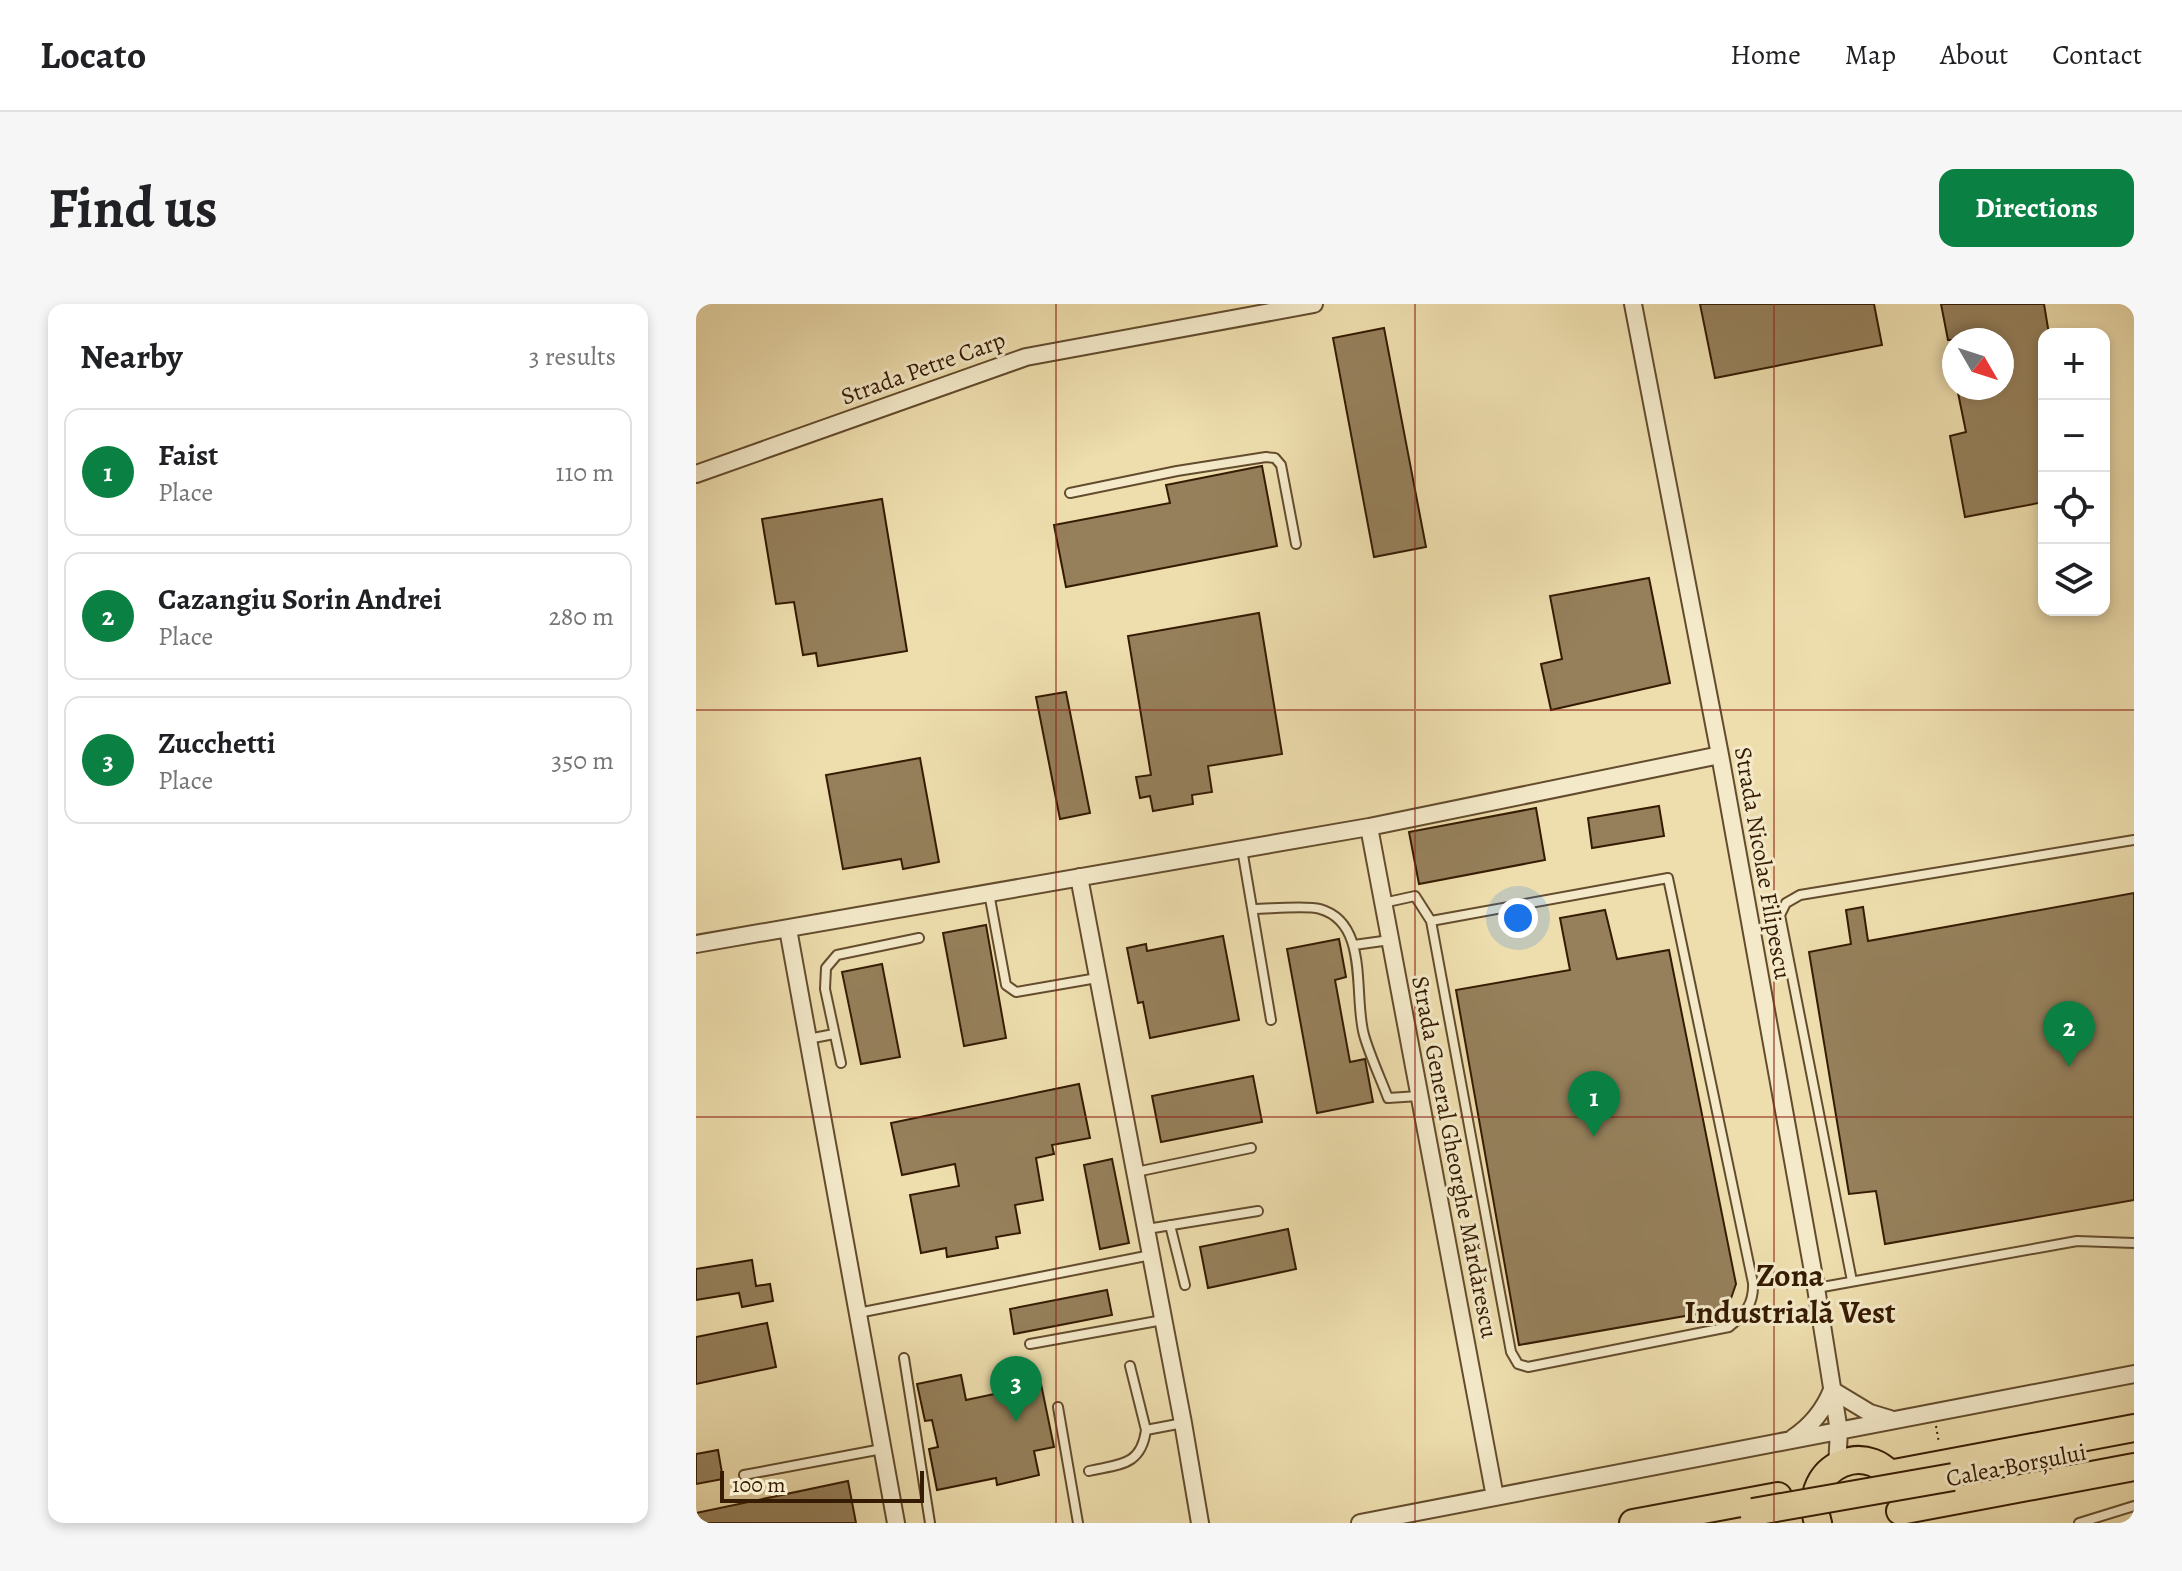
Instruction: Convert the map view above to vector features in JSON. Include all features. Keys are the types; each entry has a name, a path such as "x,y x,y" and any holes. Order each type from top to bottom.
{"main road":[{"path":"1889,1474 2134,1428"},
{"name":"Calea Borșului","path":"1955,1482 2134,1442"},
{"name":"Calea Borșului","path":"1694,1523 1761,1517 2134,1454"},
{"path":"1818,1523 1814,1500 1817,1488 1825,1475 1849,1463 1878,1465 1889,1474 1899,1491 1898,1517 2134,1467"},
{"path":"1633,1523 1817,1488"}],"street":[{"name":"Strada Petre Carp","path":"696,474 1026,357 1314,304"},
{"name":"Strada Nicolae Filipescu","path":"1633,304 1720,755 1839,1431 1849,1463"},
{"path":"696,944 1369,827 1720,755"},
{"name":"Strada General Gheorghe Mărdărescu","path":"1369,827 1495,1497"},
{"path":"1079,877 1200,1523"},
{"path":"788,929 896,1523"},
{"path":"1360,1523 2134,1374"},
{"path":"1788,1441 1826,1406 1832,1390 1870,1413 1896,1420"},
{"name":"Strada Nicolae Filipescu","path":"1839,1431 1849,1463"}],"lane":[{"path":"1070,493 1177,471 1275,458 1281,465 1296,544"},
{"path":"1852,1281 1780,915 1786,903 1800,895 2134,840"},
{"path":"1241,848 1271,1020"},
{"path":"1383,903 1415,896 1431,921 1511,1352 1518,1364 1528,1367 1729,1327 1746,1313 1754,1297 1753,1283 1668,878 1431,921"},
{"path":"989,893 1006,985 1011,990 1016,992 1098,978"},
{"path":"1253,909 1320,909 1348,929 1354,945 1363,1033 1388,1098 1419,1096"},
{"path":"841,1063 825,989 826,968 830,961 837,955 919,938"},
{"path":"1354,945 1390,940"},
{"path":"808,1039 834,1034"},
{"path":"1136,1172 1251,1148"},
{"path":"1147,1229 1258,1211"},
{"path":"1170,1225 1185,1285"},
{"path":"1816,1288 2077,1241 2134,1243"},
{"path":"858,1313 1152,1255"},
{"path":"1030,1344 1164,1320"},
{"path":"904,1358 930,1523"},
{"path":"1089,1471 1126,1462 1138,1455 1144,1446 1146,1430 1130,1366"},
{"path":"1058,1407 1078,1523"},
{"path":"1146,1430 1183,1423"},
{"path":"744,1475 882,1449"},
{"path":"2079,1523 2134,1506"}],"building":[{"path":"1700,304 1874,304 1882,345 1715,378"},
{"path":"1941,304 2044,304 2048,328 2038,328 2038,503 1965,517 1950,436 1966,432 1959,400 2014,400 2014,328 1946,328"},
{"path":"1384,328 1426,547 1374,557 1333,338"},
{"path":"1262,466 1277,546 1066,587 1054,525 1170,503 1166,485"},
{"path":"882,499 907,651 818,666 816,653 803,655 794,602 776,604 762,519"},
{"path":"1649,578 1670,683 1551,710 1541,664 1562,659 1550,596"},
{"path":"1259,613 1282,754 1208,766 1212,792 1192,795 1193,804 1153,811 1150,796 1140,798 1136,777 1151,775 1128,636"},
{"path":"1066,692 1090,813 1060,819 1036,697"},
{"path":"920,758 939,862 903,869 901,859 843,869 826,775"},
{"path":"1659,806 1664,836 1592,848 1588,818"},
{"path":"1536,808 1545,860 1419,884 1409,832"},
{"path":"2134,893 2134,1200 1885,1244 1876,1191 1849,1194 1809,952 1851,944 1846,910 1863,907 1868,941"},
{"path":"1605,910 1617,959 1669,950 1736,1284 1729,1304 1708,1312 1519,1345 1456,990 1570,970 1560,918"},
{"path":"986,925 1006,1038 964,1046 943,933"},
{"path":"1223,936 1239,1020 1150,1038 1143,1002 1138,1003 1127,948 1146,944 1147,951"},
{"path":"1339,939 1346,977 1335,980 1350,1062 1365,1059 1373,1102 1317,1113 1287,949"},
{"path":"882,964 900,1057 861,1064 842,972"},
{"path":"1253,1076 1262,1122 1161,1142 1152,1096"},
{"path":"1079,1084 1090,1138 1052,1145 1054,1154 1036,1158 1043,1200 1015,1205 1020,1233 996,1237 998,1248 947,1257 946,1248 921,1253 910,1195 959,1186 955,1164 902,1175 891,1123"},
{"path":"1112,1159 1129,1243 1100,1249 1084,1165"},
{"path":"1288,1229 1296,1269 1208,1288 1200,1247"},
{"path":"752,1260 756,1286 770,1284 773,1301 742,1307 739,1293 696,1300 696,1269"},
{"path":"1107,1290 1112,1315 1014,1334 1010,1309"},
{"path":"767,1323 776,1367 696,1384 696,1337"},
{"path":"961,1375 966,1400 1041,1384 1054,1447 1034,1451 1039,1475 997,1485 996,1478 937,1490 929,1449 938,1447 932,1420 925,1421 917,1384"},
{"path":"718,1450 723,1479 696,1484 696,1454"},
{"path":"848,1481 856,1523 696,1523 696,1513"}],"place":[{"name":"Cazangiu Sorin Andrei","path":"2069,1067"},
{"name":"Faist","path":"1594,1137"},
{"name":"Zucchetti","path":"1016,1422"}],"district":[{"name":"Zona Industrială Vest","path":"1790,1294"}]}
